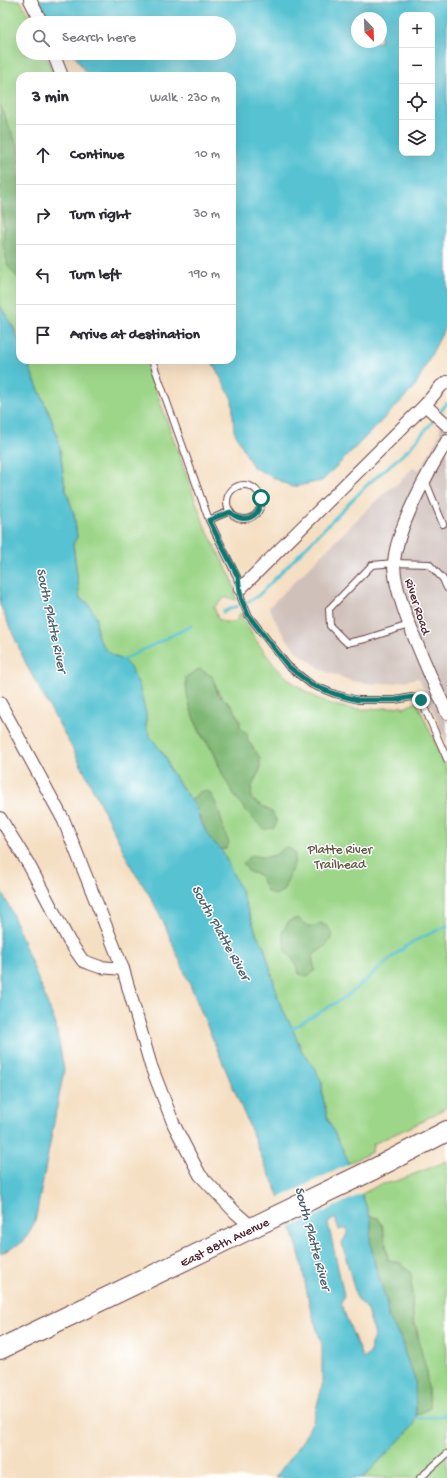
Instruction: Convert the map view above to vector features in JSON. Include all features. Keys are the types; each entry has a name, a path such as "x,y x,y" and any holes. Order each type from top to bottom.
{"main road":[{"name":"East 88th Avenue","path":"0,1349 374,1169 447,1131"}],"street":[{"path":"30,0 38,16"},
{"path":"56,60 61,72"},
{"path":"240,594 429,409 441,386 447,382"},
{"path":"429,409 447,424"},
{"name":"River Road","path":"447,441 425,480 403,528 394,563 397,589 409,625 447,711"},
{"path":"0,703 64,821 123,970 151,1066 174,1125 200,1175 236,1213 253,1228"},
{"path":"0,818 29,866 69,941 83,961 100,967 123,970"}],"lane":[{"path":"153,364 209,520 238,577 240,594 248,615 288,666 312,685 335,694 358,700 395,700 412,697 421,700 447,759"},
{"path":"425,480 443,524"},
{"path":"244,485 255,489 261,498 261,504 255,514 245,519 239,518 230,512 227,507 227,497 233,488 244,485"},
{"path":"209,520 230,512"},
{"path":"409,625 347,643 330,626 329,609 372,565 394,563 429,564 444,579 447,588"},
{"path":"420,1478 447,1454"}],"shaded area":[{"path":"447,417 447,743 419,678 394,683 373,684 352,681 326,672 297,652 279,628 269,607 384,493 396,485 413,468 420,470 440,434 440,425"}],"green space":[{"path":"0,0 20,0 29,16 16,16 16,60 48,60 52,72 16,72 16,143 0,105"},
{"path":"0,105 16,143 16,276 8,266 3,245 4,227 0,203"},
{"path":"0,203 4,225 5,254 9,265 16,274 16,334 13,326 0,306"},
{"name":"Platte River Trailhead","path":"28,364 146,364 205,527 231,577 235,590 236,600 226,597 214,607 218,619 224,622 236,622 240,613 271,661 281,672 303,690 329,703 342,707 367,709 401,706 404,708 417,702 447,770 447,1107 419,1123 373,1144 372,1152 349,1163 328,1120 322,1093 322,1082 303,1054 291,1025 280,1004 264,946 257,935 241,891 224,855 217,845 201,791 191,800 169,768 167,759 150,736 146,727 146,714 124,661 114,656 104,648 97,635 96,617 88,603 80,599 73,544 77,537 74,514 65,487 59,442 51,418","holes":["215,683 220,695 236,713 239,719 240,727 247,734 248,741 252,746 260,769 256,777 231,789 222,773 214,753 202,736 193,717"]},
{"path":"199,669 212,676 218,694 231,705 240,720 240,727 247,734 248,741 260,758 260,769 252,786 251,799 272,812 277,821 274,828 264,829 240,803 226,781 214,753 198,728 188,699 186,677"},
{"path":"201,791 208,791 216,803 229,843 225,849 221,849 211,840 191,800"},
{"path":"287,846 295,853 294,864 283,891 275,895 267,891 260,875 249,872 243,863 251,855 266,857 274,855"},
{"path":"298,918 308,926 314,926 321,923 328,927 333,935 327,945 312,956 315,970 309,976 299,974 295,963 286,951 282,932 289,921"},
{"path":"447,1161 447,1478 363,1478 414,1425 416,1415 430,1407 417,1328 413,1319 411,1273 400,1263 388,1260 386,1244 378,1219 369,1216 362,1194 379,1185 397,1181"},
{"path":"369,1216 378,1218 383,1227 388,1260 400,1263 411,1273 413,1319 426,1369 430,1408 416,1415 415,1380 404,1352 403,1342 388,1318 387,1303 375,1266 370,1241 371,1222"}],"water":[{"path":"37,0 447,0 447,324 414,388 322,481 292,487 253,467 234,431 232,399 213,364 236,364 236,72 85,72 78,60 236,60 236,16 48,16"},
{"name":"South Platte River","path":"0,306 16,334 16,364 28,364 51,418 59,442 65,487 74,514 77,537 73,544 80,599 88,603 96,617 97,635 104,648 114,656 124,661 130,667 139,685 146,714 146,727 150,736 167,759 169,768 178,782 195,805 201,823 211,840 221,849 241,891 257,935 264,946 280,1004 291,1025 303,1054 307,1056 322,1082 322,1094 328,1120 345,1154 366,1205 371,1222 370,1241 375,1266 387,1303 388,1318 403,1342 404,1352 415,1380 416,1415 414,1425 363,1478 275,1478 303,1440 313,1421 322,1387 322,1345 309,1303 300,1256 292,1229 164,923 150,896 133,870 75,753 28,668 0,605","holes":["335,1218 339,1230 347,1228 347,1234 342,1243 357,1299 366,1307 375,1335 371,1344 370,1353 363,1359 341,1304 344,1295 328,1223"]},
{"path":"0,889 10,908 56,1025 64,1070 35,1222 23,1242 0,1254"}],"pier":[{"path":"351,1163 363,1193 290,1228 278,1198"}],"waterway":[{"path":"441,411 447,403"},
{"path":"248,602 259,595 367,485 409,449 434,420"},
{"path":"223,612 237,606"},
{"path":"119,662 191,626"},
{"path":"290,1030 347,996 397,953 414,941 447,926"},
{"path":"413,1419 443,1416 447,1411"}],"route":[{"path":"261,498 259,510 250,518 239,518 230,512 209,520 238,577 241,598 248,615 288,666 312,685 335,694 358,700 395,700 412,697 421,700"}]}
